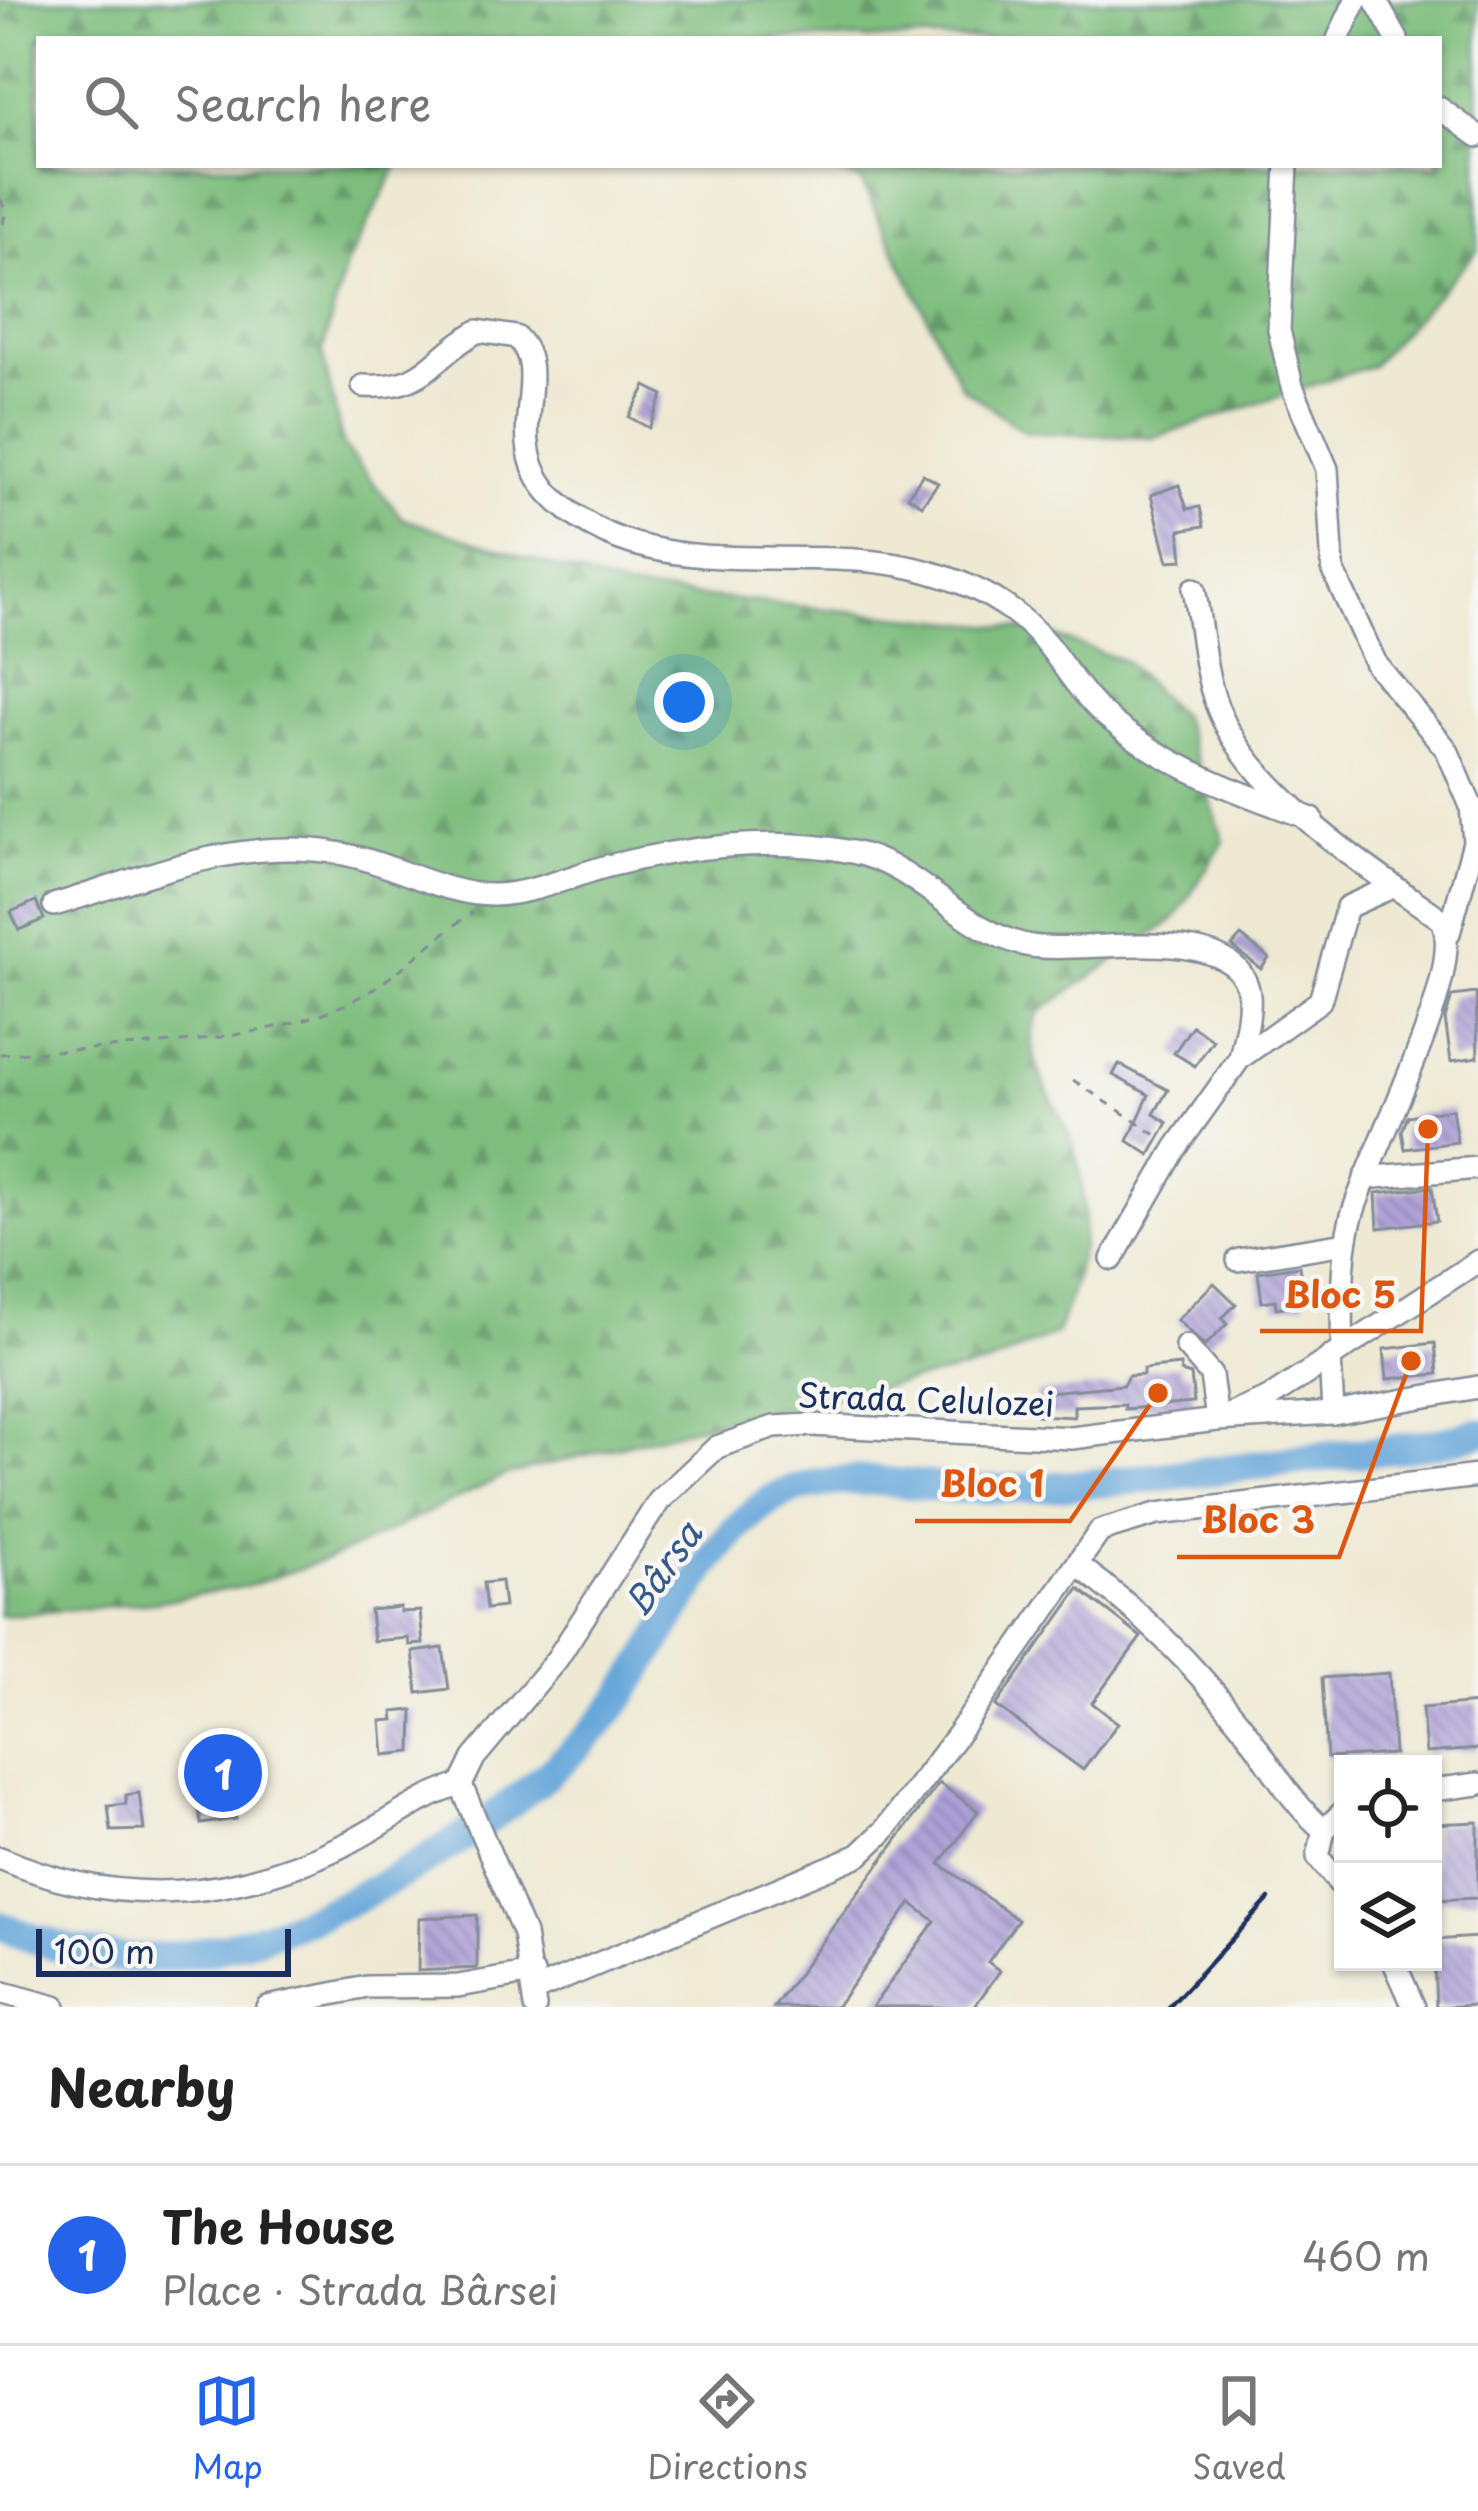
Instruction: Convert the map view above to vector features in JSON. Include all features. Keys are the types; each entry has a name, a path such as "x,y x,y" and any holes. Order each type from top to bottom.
{"street":[{"path":"1339,36 1355,0"},
{"path":"1375,0 1395,36"},
{"path":"1442,110 1478,136"},
{"path":"1288,168 1279,330 1292,386 1327,469 1333,570 1376,664 1447,750 1471,806 1474,842 1449,933 1442,980 1365,1178 1346,1243 1333,1413"},
{"path":"363,386 417,380 478,331 516,337 532,362 526,451 534,475 582,520 660,550 712,557 881,562 957,581 1018,613 1078,688 1144,745 1223,786 1312,819"},
{"path":"1193,589 1216,704 1230,736 1312,819 1392,887 1442,920 1449,933"},
{"path":"54,905 200,858 270,850 364,858 464,894 500,895 677,851 819,845 860,853 904,870 987,929 1018,944 1077,950 1157,943 1219,957 1245,980 1250,998 1240,1058"},
{"path":"1112,1259 1176,1148 1240,1058 1320,1001 1347,907 1392,887"},
{"path":"1365,1178 1478,1168"},
{"path":"1238,1260 1346,1243"},
{"name":"Strada Celulozei","path":"1217,1420 1268,1398 1478,1261"},
{"path":"1186,1346 1211,1375 1217,1420"},
{"name":"Strada Celulozei","path":"462,1792 474,1758 557,1659 659,1501 717,1447 774,1427 811,1425 1072,1438 1217,1420 1333,1413 1478,1387"},
{"path":"267,2007 367,1988 534,1990 859,1856 884,1832 1100,1531 1124,1520 1478,1476"},
{"path":"1079,1566 1174,1644 1242,1725 1300,1810 1324,1830"},
{"path":"1442,1789 1478,1784"},
{"path":"0,1858 101,1890 186,1894 237,1885 314,1859 430,1795 462,1792 519,1919 534,1990"},
{"path":"1334,1821 1324,1830 1318,1857 1334,1877"},
{"path":"1398,1971 1414,2007"},
{"path":"0,1992 55,2007"}],"path":[{"path":"0,199 6,212 0,232"},
{"path":"0,1054 247,1031 313,1017 357,999 500,895"},
{"path":"1073,1080 1176,1148"}],"green space":[{"path":"0,0 1478,0 1478,250 1371,366 1154,438 1025,432 961,386 861,181 829,168 1442,168 1442,36 36,36 36,168 396,168 346,265 322,352 343,446 403,519 626,589 1036,630 1125,661 1182,718 1224,841 1175,919 1038,1013 1033,1031 1037,1066 1075,1152 1084,1200 1078,1266 1057,1333 987,1365 714,1422 506,1475 341,1554 248,1586 154,1602 0,1616"}],"building":[{"path":"646,386 663,395 649,428 629,417"},
{"path":"923,474 938,483 922,505 908,496"},
{"path":"1179,485 1187,509 1200,507 1204,526 1180,530 1183,560 1168,561 1151,495"},
{"path":"36,901 44,919 19,930 11,912"},
{"path":"1241,936 1269,958 1261,969 1232,946"},
{"path":"1476,993 1478,1057 1451,1061 1445,1019 1452,996"},
{"path":"1192,1026 1213,1040 1195,1066 1174,1053"},
{"path":"1119,1064 1168,1090 1154,1114 1168,1123 1150,1155 1128,1141 1149,1095 1113,1075"},
{"path":"1452,1109 1457,1142 1405,1149 1402,1131 1408,1116"},
{"path":"1432,1187 1437,1221 1378,1228 1376,1193"},
{"path":"1299,1266 1305,1304 1276,1308 1275,1300 1262,1302 1258,1272"},
{"path":"1214,1283 1236,1304 1222,1318 1227,1324 1205,1346 1177,1320"},
{"path":"1435,1343 1438,1374 1387,1379 1384,1349"},
{"path":"1180,1365 1181,1372 1191,1375 1194,1403 1125,1409 1125,1404 1074,1406 1074,1417 1037,1415 1037,1393 1123,1385 1128,1376 1143,1375 1143,1369"},
{"path":"501,1581 504,1607 486,1609 483,1583"},
{"path":"1079,1589 1141,1637 1092,1703 1118,1723 1083,1770 996,1706"},
{"path":"400,1607 400,1612 420,1611 423,1644 409,1645 408,1638 373,1641 370,1610"},
{"path":"443,1648 449,1689 418,1693 413,1652"},
{"path":"1389,1673 1394,1754 1327,1758 1322,1678"},
{"path":"1478,1703 1478,1749 1426,1753 1422,1708"},
{"path":"413,1710 412,1752 384,1755 381,1721 394,1720 393,1712"},
{"path":"939,1783 978,1811 940,1864 1018,1920 988,1962 1000,1971 974,2007 872,2007 935,1921 911,1903 836,2007 774,2007"},
{"path":"231,1788 236,1819 201,1824 197,1792"},
{"path":"139,1793 144,1830 111,1831 108,1806 126,1804 125,1795"},
{"path":"1478,1822 1478,1898 1442,1900 1442,1824"},
{"path":"477,1915 477,1968 418,1971 419,1918"},
{"path":"1478,1937 1478,2005 1436,2007 1434,1971 1442,1971 1442,1939"}],"waterway":[{"name":"Bârsa","path":"0,1926 97,1955 192,1954 258,1937 397,1877 463,1837 576,1748 617,1703 714,1556 760,1507 785,1493 810,1485 859,1481 982,1489 1101,1483 1389,1450 1478,1433"}],"railway":[{"path":"1169,2007 1269,1899"}],"place":[{"name":"Bloc 5","path":"1428,1129"},
{"name":"Bloc 3","path":"1411,1361"},
{"name":"Bloc 1","path":"1158,1393"},
{"name":"The House","path":"223,1773"}]}
